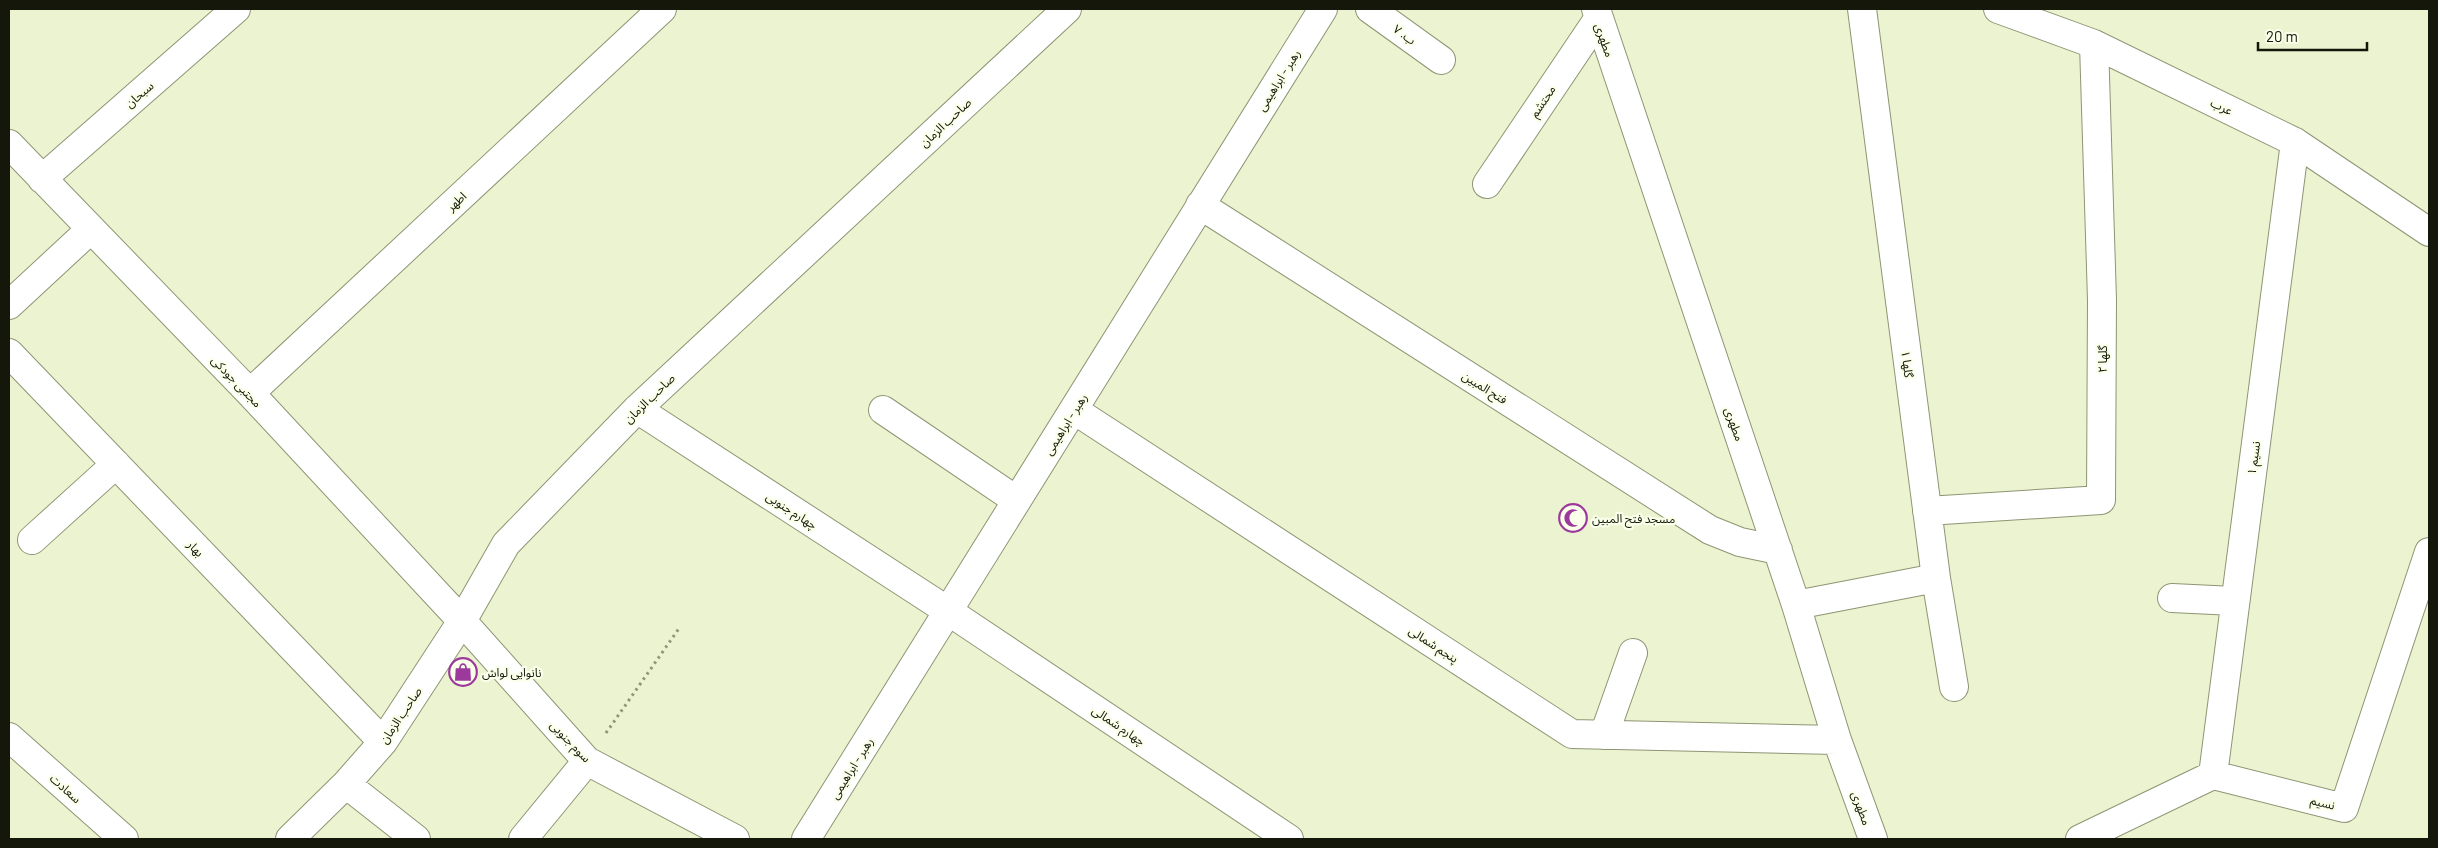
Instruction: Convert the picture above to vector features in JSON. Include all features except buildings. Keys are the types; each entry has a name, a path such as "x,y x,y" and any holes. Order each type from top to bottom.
{"street":[{"name":"سبحان","path":"42,179 236,9"},
{"name":"اطهر","path":"250,393 662,9"},
{"name":"صاحب الزمان","path":"290,839 346,784 383,742 462,622 506,544 636,409 1067,9"},
{"name":"رهبر - ابراهیمی","path":"806,839 1323,9"},
{"name":"ب. ۷","path":"1370,9 1441,60"},
{"name":"گلها ۱","path":"1862,9 1936,578 1954,688"},
{"name":"عرب","path":"1998,9 2094,44 2295,142 2429,232"},
{"name":"محتشم","path":"1487,184 1597,14"},
{"name":"مطهری","path":"1597,14 1796,604 1837,740 1873,839"},
{"name":"گلها ۲","path":"1927,511 2100,500 2102,300 2094,44"},
{"name":"نسیم ۱","path":"2212,775 2295,142"},
{"name":"مجتبی جودکی","path":"9,144 250,393 462,622"},
{"name":"فتح المبین","path":"1200,205 1710,530 1740,542 1778,550"},
{"path":"9,305 91,230"},
{"name":"بهار","path":"9,353 383,742"},
{"name":"چهارم جنوبی","path":"636,409 948,611"},
{"path":"883,410 1016,500"},
{"name":"پنجم شمالی","path":"1074,410 1572,734 1837,740"},
{"path":"32,540 116,464"},
{"name":"نسیم","path":"2212,775 2344,808 2429,552"},
{"path":"1796,604 1936,578"},
{"path":"2172,598 2234,601"},
{"name":"چهارم شمالی","path":"948,611 1289,839"},
{"name":"سوم جنوبی","path":"462,622 587,760 735,839"},
{"path":"1604,735 1633,653"},
{"name":"سعادت","path":"9,737 124,839"},
{"path":"523,839 587,760"},
{"path":"2080,839 2212,775"},
{"path":"346,784 416,839"}],"path":[{"path":"587,760 680,627"}],"place":[{"name":"مسجد فتح المبین","path":"1573,518"},
{"name":"نانوایی لواش","path":"463,672"}]}
